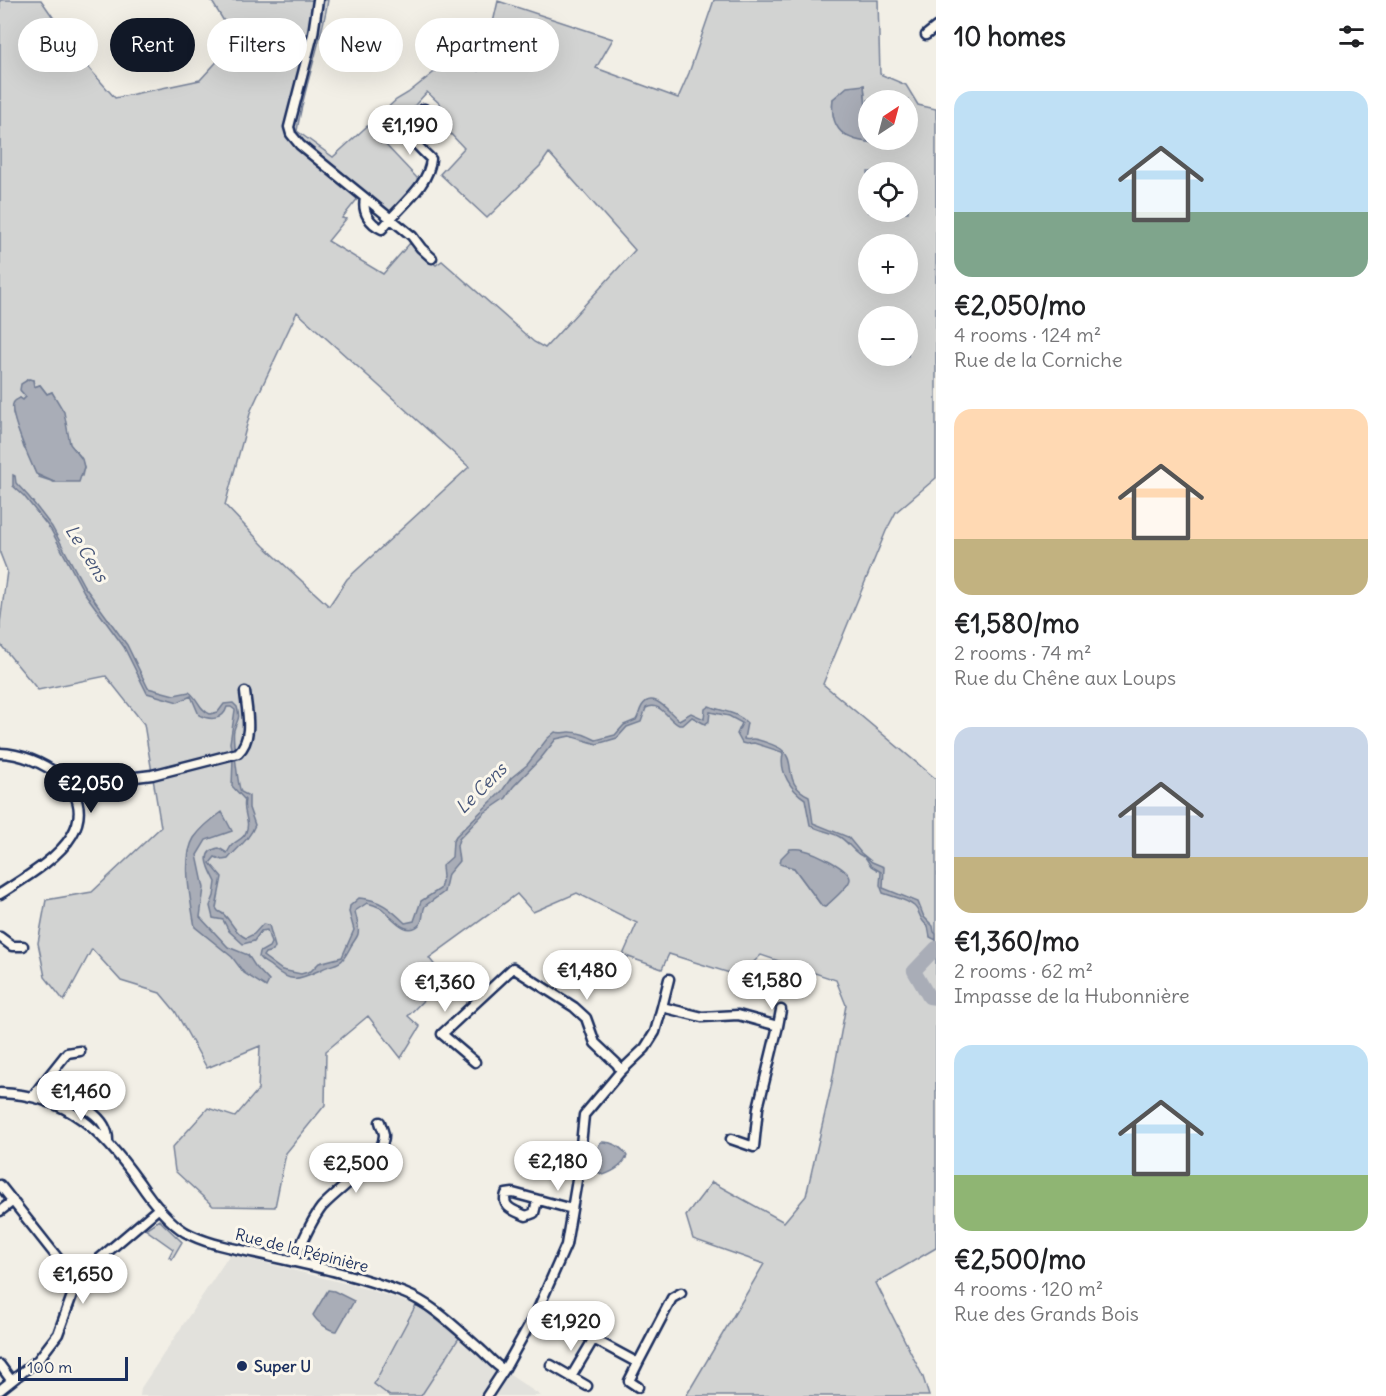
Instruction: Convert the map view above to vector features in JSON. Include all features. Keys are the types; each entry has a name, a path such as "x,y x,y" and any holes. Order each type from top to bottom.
{"street":[{"path":"318,0 313,34 289,127 291,135 364,199 412,236 432,258"},
{"path":"926,35 936,27"},
{"path":"364,199 364,212 382,229 418,189 431,169 431,159 411,138 407,130 408,121 424,109"},
{"path":"111,780 152,775 238,753 245,746 248,736 245,692"},
{"path":"0,753 32,759 50,769 68,784 77,802 76,826 66,843 38,869 0,894"},
{"path":"68,784 94,785"},
{"path":"0,937 12,946 22,946"},
{"path":"475,1062 442,1034 513,968 574,1007 586,1018 595,1043 617,1064 621,1071"},
{"path":"487,1396 538,1309 566,1245 584,1115 621,1071 645,1048 655,1032 669,979"},
{"path":"662,1007 702,1017 738,1015 778,1026"},
{"path":"731,1139 754,1147 758,1108 781,1010"},
{"path":"32,1097 67,1053 80,1051"},
{"name":"Rue de la Pépinière","path":"0,1093 51,1102 80,1117 108,1142 170,1221 185,1232 204,1240 383,1286 422,1301 504,1370"},
{"path":"293,1262 314,1218 322,1207 357,1177 379,1149 384,1136 380,1122"},
{"path":"0,1185 64,1266 79,1276"},
{"path":"0,1210 13,1201"},
{"path":"537,1201 572,1209"},
{"path":"0,1390 38,1360 58,1334 79,1276 159,1208"},
{"path":"638,1387 629,1381 672,1298 681,1293"},
{"path":"538,1309 638,1363"},
{"path":"571,1377 593,1340"},
{"path":"0,1365 12,1380"},
{"path":"551,1365 587,1386"}],"shaded area":[{"path":"0,0 41,0 54,18 18,18 18,72 92,72 115,98 200,80 207,72 307,72 307,18 222,18 211,0 328,0 324,18 319,18 319,41 297,131 333,157 396,100 434,72 559,72 559,21 613,39 596,68 678,98 714,0 878,0 880,74 906,85 909,90 864,90 864,85 833,99 833,114 846,136 858,138 858,150 918,150 918,105 936,109 936,478 896,512 823,684 936,779 936,1248 876,1283 923,1377 929,1396 686,1396 764,1264 693,1239 686,1216 712,1182 784,1222 806,1196 831,1087 846,1005 836,980 761,955 739,976 669,954 662,969 623,955 637,923 577,893 533,912 517,894 429,958 445,978 408,1016 420,1027 401,1058 368,1016 326,1051 325,1105 286,1153 275,1207 213,1206 175,1171 172,1148 208,1108 235,1117 258,1090 260,1046 207,1068 175,1011 160,993 121,981 92,949 64,1001 45,977 38,943 46,900 92,892 161,827 144,724 106,676 38,690 0,644 0,623 7,571 0,553","holes":["427,92 440,104 431,113 464,148 440,174 487,218 540,166 549,153 635,250 545,348 534,342 442,261 436,265 410,243 383,274 328,241 346,219 342,218 363,192 390,214 418,179 382,141","297,312 469,467 347,579 329,606 264,546 225,505 251,410","27,379 33,380 34,387 40,385 47,394 52,392 70,445 80,456 84,467 82,476 54,482 39,477 31,457 24,448 13,413 13,405 20,398 23,400 26,397 21,391","794,868 848,884 825,907 822,906"]},
{"path":"498,1 549,18 494,18"},
{"path":"864,85 864,90 858,90 858,140 841,132 833,113 833,99 847,87"},
{"path":"29,379 33,380 34,387 40,385 47,394 52,392 64,412 70,444 82,459 84,467 79,482 54,482 36,474 17,428 13,410 15,401 26,397 20,390 21,384"},
{"path":"13,475 16,483 52,527 84,586 127,645 148,688 174,695 189,692 210,714 218,712 224,704 233,703 237,707 239,717 234,734 237,771 241,792 249,796 249,808 255,825 228,859 222,860 215,857 210,863 222,877 216,908 246,938 254,934 263,924 269,925 275,947 273,951 263,956 282,970 301,974 311,971 319,963 342,957 354,930 349,912 350,906 359,898 373,900 395,913 405,923 414,921 421,901 440,889 443,877 442,866 452,857 453,841 456,836 502,791 511,778 527,765 547,739 555,732 577,733 596,740 615,735 624,725 636,720 642,706 646,701 651,700 662,704 679,720 691,713 704,719 705,709 709,706 734,714 747,723 744,739 759,740 781,749 789,760 795,785 809,796 813,823 848,837 861,853 872,862 884,867 883,888 918,902 924,917 933,926 936,940 930,937 928,926 923,922 914,906 883,893 880,885 881,872 871,866 865,857 858,854 838,836 810,825 805,799 787,780 782,752 754,743 742,743 737,734 742,723 729,716 710,712 709,721 705,724 692,717 683,725 679,725 660,709 651,706 646,708 641,722 627,727 617,738 597,744 570,736 556,739 506,798 484,813 459,839 457,846 459,861 448,874 444,892 425,906 421,922 415,928 404,927 381,908 367,903 355,911 358,934 341,961 301,978 291,978 279,973 259,957 260,952 269,947 271,943 267,930 261,931 254,941 243,944 229,931 223,920 213,918 210,906 216,882 207,857 213,850 219,848 227,853 232,845 244,836 247,828 245,800 232,786 233,758 230,743 235,710 227,707 219,717 207,718 199,715 191,696 178,702 147,693 124,647 84,592 51,530 13,486"},
{"path":"222,812 232,831 206,840 197,855 204,888 200,917 228,947 248,955 269,981 266,987 244,973 232,957 195,927 188,881 190,847 200,831"},
{"path":"790,849 801,849 831,861 848,875 850,879 847,886 825,907 822,906 794,868 780,864 781,858"},
{"path":"601,1142 616,1145 627,1156 617,1168 603,1175 596,1171 597,1152"},
{"path":"159,1220 182,1242 172,1259 169,1257 173,1249 145,1229"},
{"path":"230,1254 367,1289 416,1305 374,1383 390,1396 140,1396 141,1388"},
{"path":"328,1290 354,1301 337,1331 324,1326 313,1315"},
{"path":"416,1305 459,1338 421,1396 390,1396 374,1384"},
{"path":"459,1338 492,1366 541,1396 421,1396"}],"waterway":[{"name":"Le Cens","path":"936,948 914,971 929,997 936,998"}],"place":[{"name":"Super U","path":"242,1366"}]}
